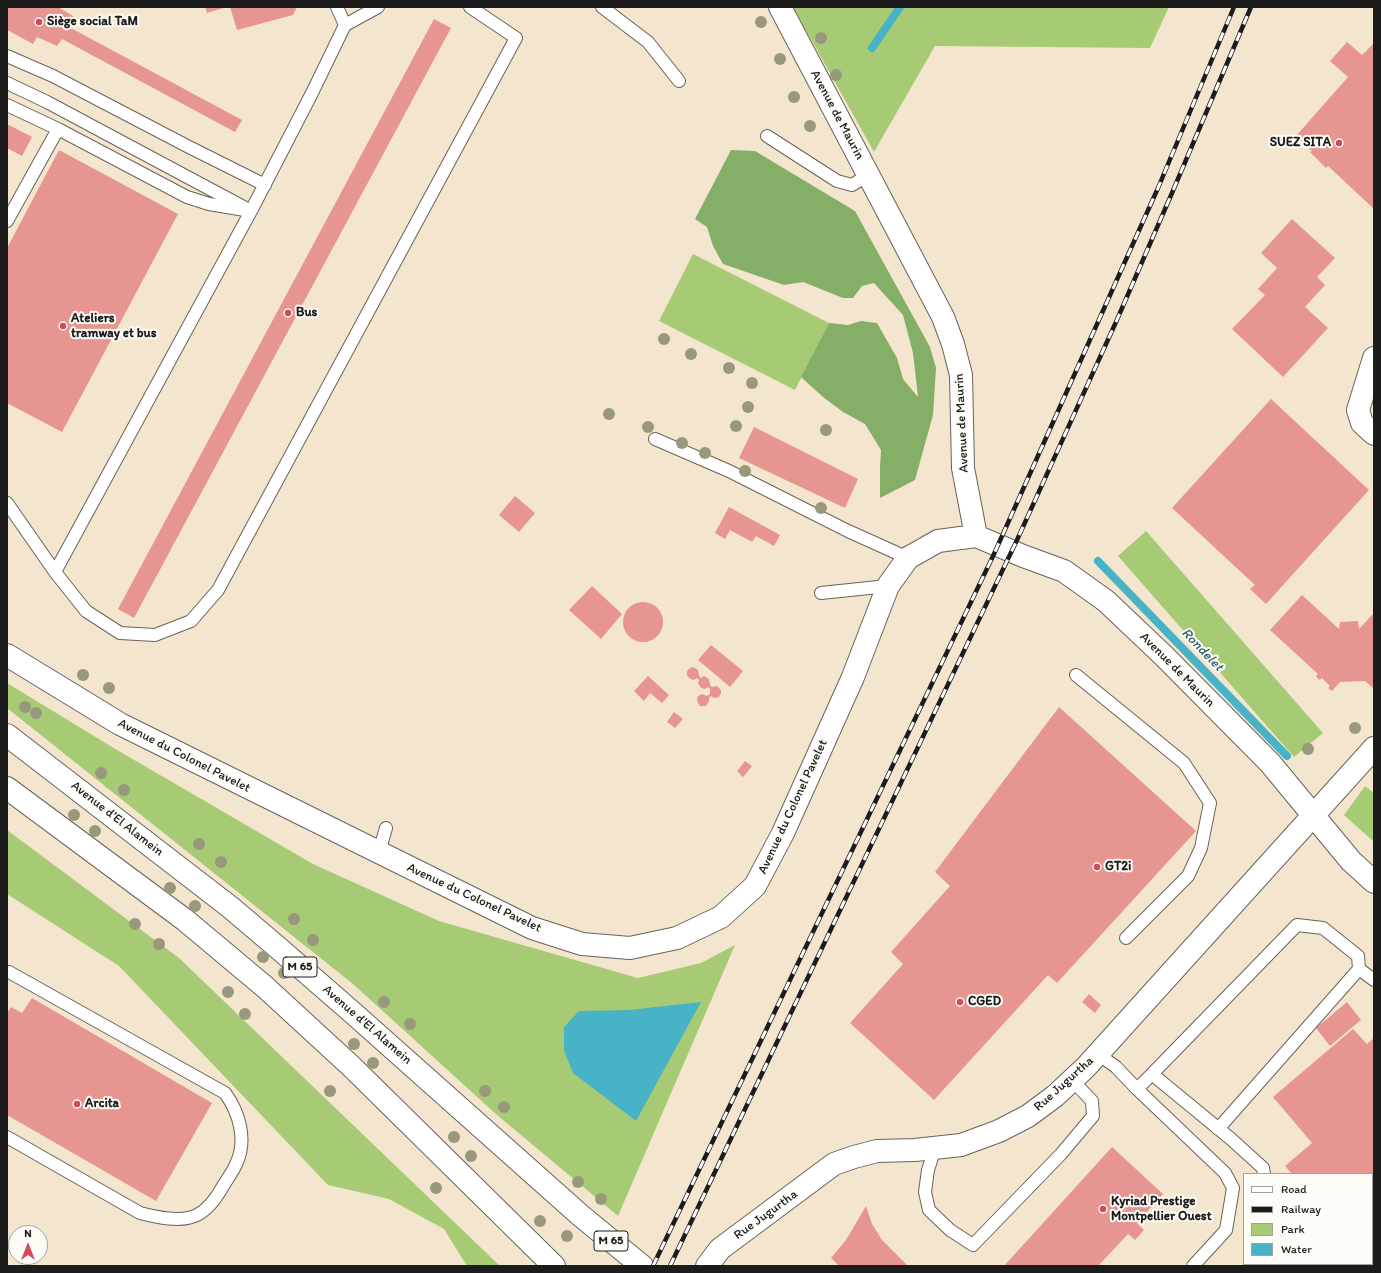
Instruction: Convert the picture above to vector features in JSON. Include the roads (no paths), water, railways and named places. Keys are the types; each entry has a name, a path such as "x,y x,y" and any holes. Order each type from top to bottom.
{"street":[{"name":"Avenue de Maurin","path":"780,7 943,317 953,344 961,375 963,468 976,536 1023,556 1064,571 1106,601 1164,656 1270,763 1351,861 1374,882"},
{"path":"1374,358 1358,410 1362,423 1374,434"},
{"name":"Avenue du Colonel Pavelet","path":"7,655 120,724 532,928 582,944 630,948 677,938 721,917 755,886 783,833 853,677 888,586 908,558 938,541 976,536"},
{"name":"Avenue d'El Alamein","path":"7,735 230,907 353,1013 580,1215 642,1266"},
{"name":"Rue Jugurtha","path":"707,1266 720,1249 834,1164 877,1151 914,1150 961,1145 999,1131 1028,1116 1055,1096 1098,1054 1374,748"},
{"path":"7,788 185,920 265,987 352,1067 554,1266"}],"lane":[{"path":"337,7 345,25"},
{"path":"55,572 265,185 311,96 345,25 378,7"},
{"path":"7,503 55,572 86,611 120,633 155,635 191,621 218,590 516,38 470,7"},
{"path":"602,7 648,42 679,81"},
{"path":"7,56 53,76 188,147 265,185"},
{"path":"7,83 47,102 251,211"},
{"path":"7,105 58,129 186,197 209,204 251,211"},
{"path":"7,221 58,129"},
{"path":"767,136 837,181 852,185 868,175"},
{"path":"655,439 729,471 848,531 908,558"},
{"path":"821,593 888,586"},
{"path":"1076,675 1184,763 1210,803 1201,848 1188,876 1126,938"},
{"path":"379,852 386,828"},
{"path":"1137,1089 1297,925 1323,928 1358,956 1359,969 1218,1129"},
{"path":"1359,969 1374,980"},
{"path":"7,972 225,1093 232,1102 239,1119 241,1148 237,1162 216,1197 206,1208 196,1215 178,1219 160,1219 140,1213 7,1137"},
{"path":"1098,1054 1116,1067 1225,1173 1233,1188 1226,1230 1197,1265"},
{"path":"1152,1074 1263,1168 1264,1173"},
{"path":"935,1148 928,1170 925,1192 929,1210 950,1230 972,1245 1061,1154 1093,1116 1092,1101 1072,1080"}],"water":[{"path":"701,1002 636,1121 573,1073 564,1051 564,1027 579,1011 629,1010"}],"waterway":[{"name":"Rondelet","path":"872,48 900,7"},
{"name":"Rondelet","path":"1098,561 1287,756"}],"railway":[{"path":"653,1266 994,554 1158,188 1234,7"},
{"path":"670,1266 1017,540 1116,322 1251,7"}],"place":[{"name":"Siège social TaM","path":"39,22"},
{"name":"SUEZ SITA","path":"1339,143"},
{"name":"Bus","path":"288,313"},
{"name":"Ateliers tramway et bus","path":"63,326"},
{"name":"GT2i","path":"1097,867"},
{"name":"CGED","path":"960,1002"},
{"name":"Arcita","path":"77,1104"},
{"name":"Kyriad Prestige Montpellier Ouest","path":"1103,1209"}]}
